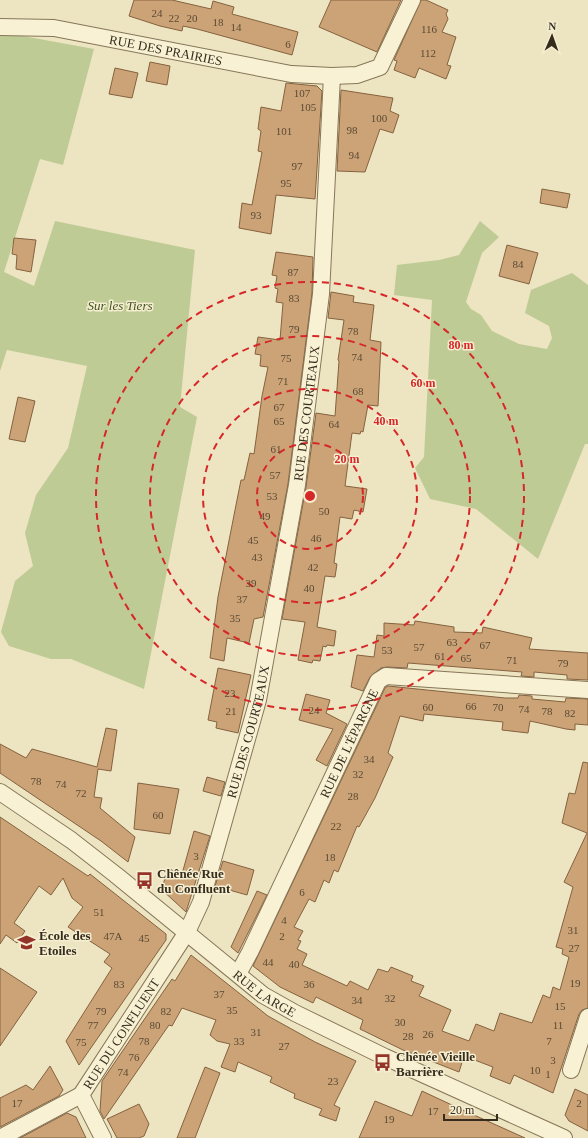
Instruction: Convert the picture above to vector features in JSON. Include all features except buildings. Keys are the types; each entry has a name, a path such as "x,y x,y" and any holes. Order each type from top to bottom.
{"street":[{"path":"332,76 358,75 380,67 412,0"},
{"name":"RUE DES PRAIRIES","path":"0,27 54,28 291,74 332,76"},
{"name":"RUE DES COURTEAUX","path":"187,932 201,902 258,700 297,485 321,294 332,76"},
{"name":"RUE DE L'ÉPARGNE","path":"238,974 378,681 386,676 588,690"},
{"name":"RUE LARGE","path":"0,792 71,840 263,994 295,1013 385,1057 564,1138"},
{"name":"RUE DU CONFLUENT","path":"102,1138 81,1095 187,932"},
{"path":"571,1070 588,1017"},
{"path":"0,1138 81,1095"}],"green space":[{"name":"Sur les Tiers","path":"0,36 23,36 94,49 63,165 40,159 4,272 34,286 55,221 195,250 180,407 197,417 144,689 71,659 51,659 9,646 1,632 15,581 33,566 25,533 36,495 68,448 87,366 7,350 0,371"},
{"path":"480,221 499,237 482,253 466,302 471,309 481,315 492,331 519,344 547,349 552,338 549,326 525,313 531,290 572,273 588,285 588,444 585,444 538,559 476,509 430,499 415,468 424,457 432,300 394,295 397,265 439,260 459,255"}],"place":[{"name":"Chênée Rue du Confluent","path":"144,880"},
{"name":"École des Etoiles","path":"26,942"},
{"name":"Chênée Vieille Barrière","path":"383,1063"}]}
